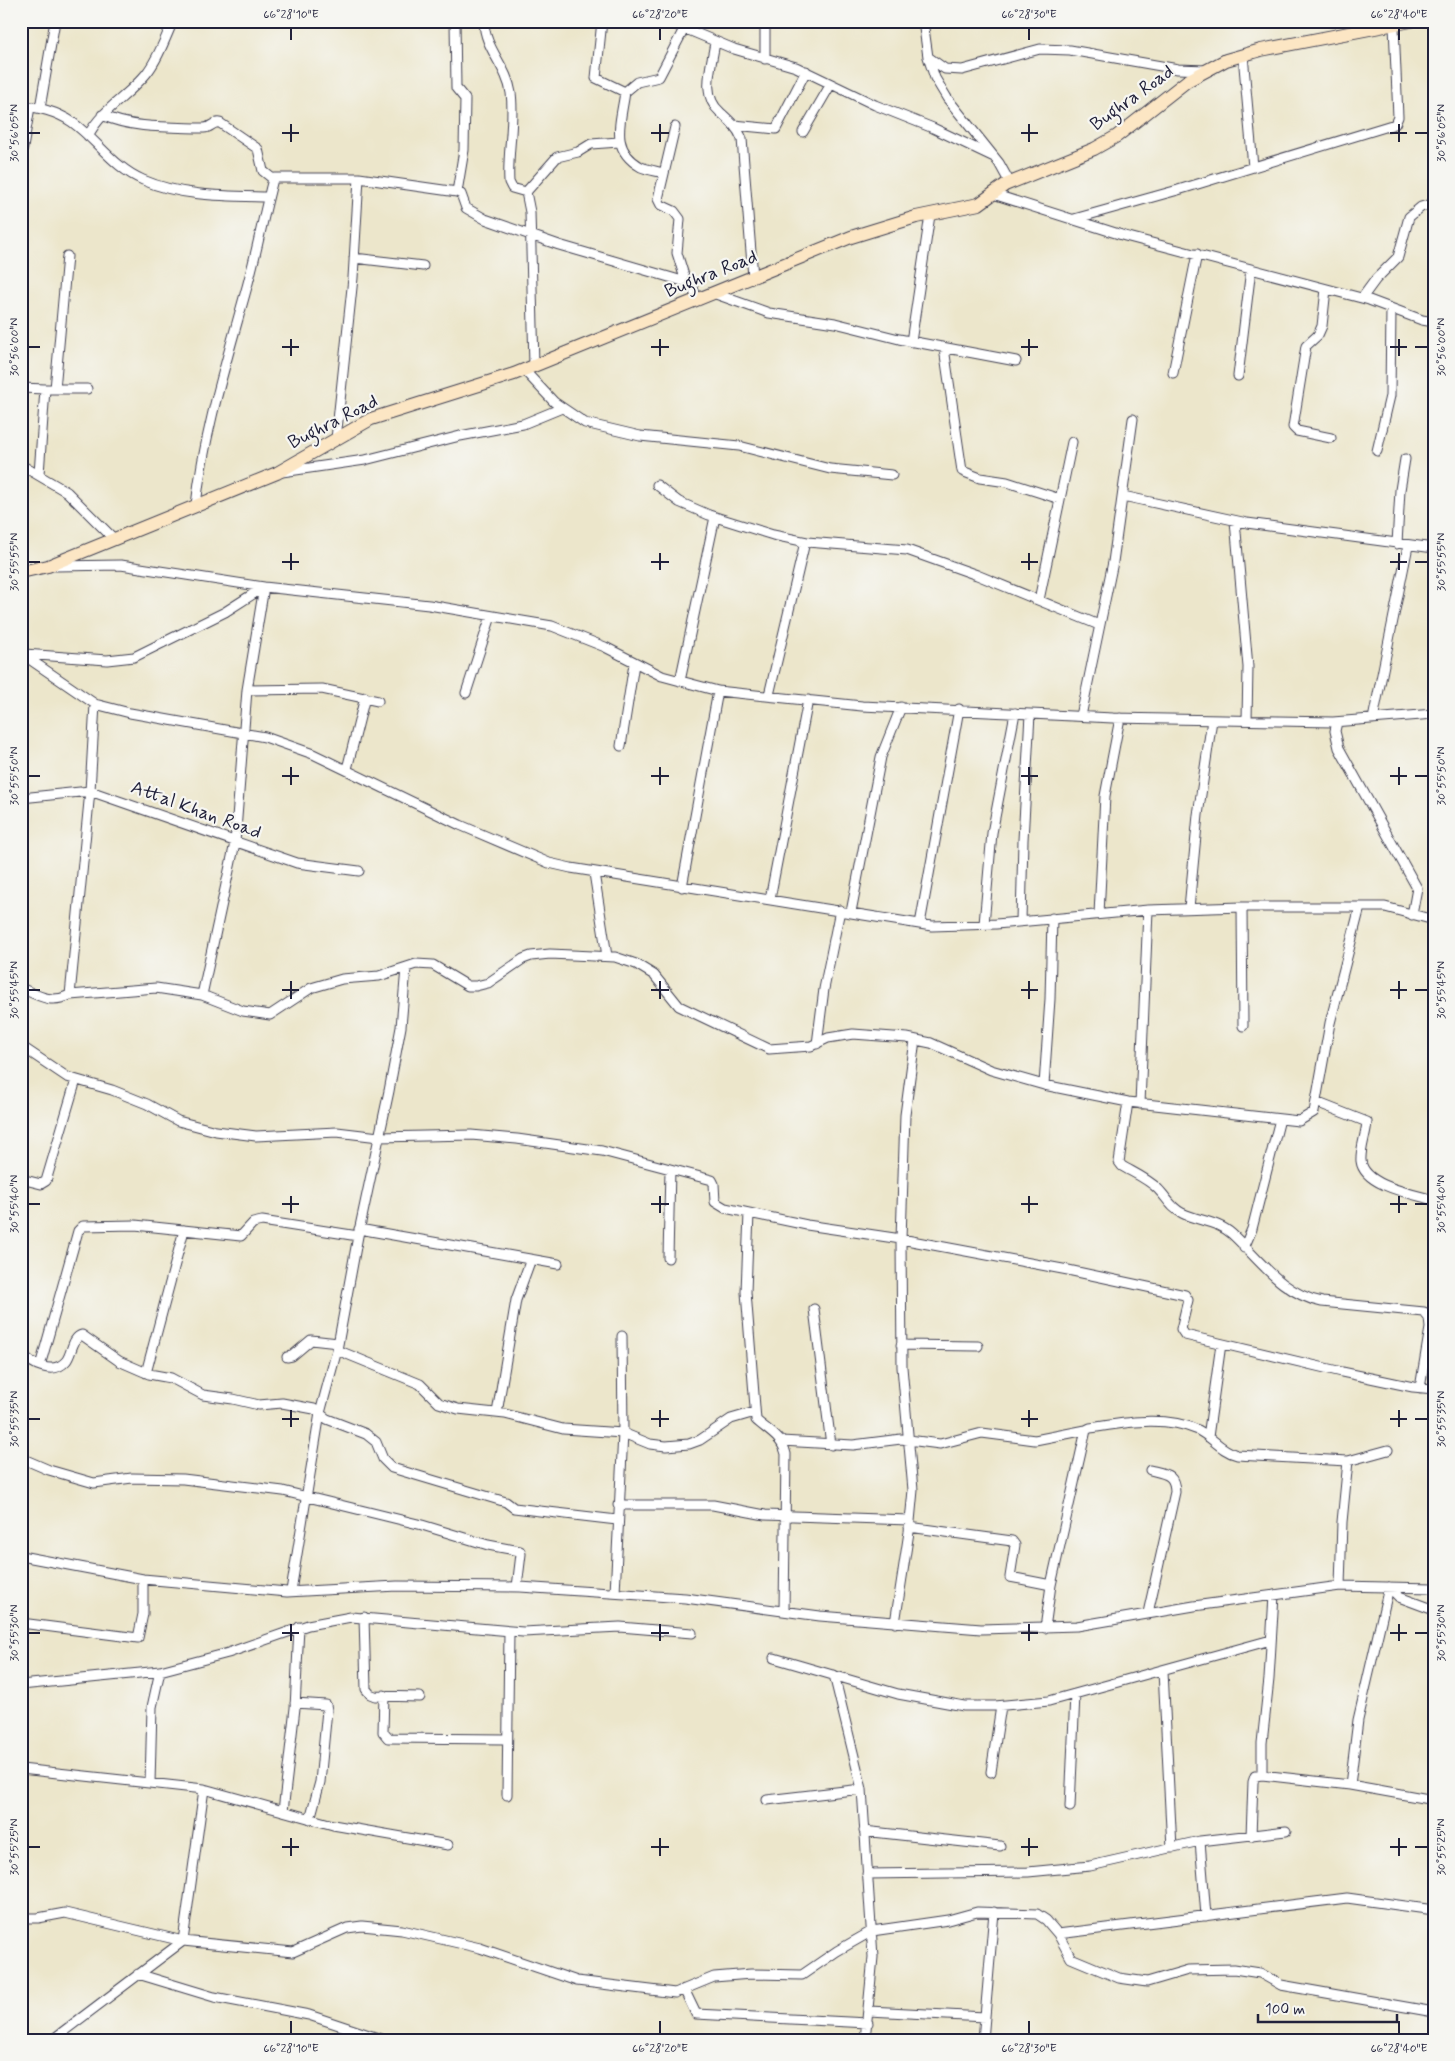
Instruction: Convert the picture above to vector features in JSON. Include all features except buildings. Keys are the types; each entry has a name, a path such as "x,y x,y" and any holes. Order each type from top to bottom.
{"street":[{"path":"21,159 31,107 54,21"},
{"path":"88,136 96,121 117,104 146,74 173,21"},
{"path":"455,21 456,88 465,100 464,150 457,192"},
{"path":"484,21 486,41 504,70 511,94 509,182 512,188 526,192"},
{"path":"602,21 596,78 625,92"},
{"path":"667,21 715,42 806,71 994,157"},
{"path":"765,21 765,59"},
{"path":"924,21 928,57 935,78 947,98 994,157 1010,183"},
{"name":"Bughra Road","path":"21,572 48,566 277,473 371,419 529,368 851,237 930,214 972,206 1010,183 1094,148 1117,136 1187,81 1226,60 1411,21"},
{"path":"1074,220 1394,124 1398,117 1394,26"},
{"path":"664,173 637,164 624,152 619,142 625,92 637,82 654,80 659,77 684,28"},
{"path":"715,42 709,94 713,104 740,133 743,146 753,277"},
{"path":"928,57 945,69 962,70 1040,49 1070,50 1178,69 1208,70"},
{"path":"1243,55 1253,167"},
{"path":"734,125 776,129 806,71"},
{"path":"803,132 831,84"},
{"path":"31,107 64,117 88,136 105,153 142,180 200,194 268,197"},
{"path":"102,115 113,120 156,126 205,128 214,122 220,123 258,149 263,171 273,179"},
{"path":"675,127 658,199 660,204 674,211 680,219 678,253 686,282"},
{"path":"526,192 557,157 578,152 591,144 619,142"},
{"path":"273,179 281,176 359,178 457,192 461,194 463,203 470,212 530,234 686,282 693,288 697,300"},
{"path":"336,439 354,258 359,178"},
{"path":"196,505 200,471 273,179"},
{"path":"526,192 529,206 530,234 529,368 562,408 585,423 623,433 739,446 830,469 892,475"},
{"path":"993,194 1074,220 1362,298 1422,320 1434,322"},
{"path":"1362,298 1376,279 1398,257 1409,217 1421,207 1434,203"},
{"path":"911,342 930,214"},
{"path":"1173,373 1197,254"},
{"path":"39,474 67,256"},
{"path":"354,258 423,266"},
{"path":"1238,376 1251,268"},
{"path":"1326,289 1322,326 1318,335 1306,346 1293,427 1297,431 1331,438"},
{"path":"713,293 769,313 835,323 911,342 1016,361"},
{"path":"1377,450 1390,396 1391,309"},
{"path":"944,348 962,471 980,478 1006,482 1060,499"},
{"path":"21,388 87,389"},
{"path":"277,473 365,460 460,436 523,424 562,408"},
{"path":"1081,716 1100,625 1123,496 1133,419"},
{"path":"1039,600 1072,442"},
{"path":"1397,544 1400,490 1405,459"},
{"path":"21,465 67,492 113,538"},
{"path":"658,485 679,502 716,517 772,535 805,542 907,550 1100,625"},
{"path":"1123,496 1235,520 1408,546 1434,548"},
{"path":"680,681 716,517"},
{"path":"1235,520 1248,667 1247,720"},
{"path":"769,695 805,542"},
{"path":"1373,719 1408,546"},
{"path":"48,566 121,565 264,587 428,605 552,626 605,647 634,664 662,676 718,691 902,707 1120,718 1337,722 1434,714"},
{"path":"22,654 107,660 134,657 225,612 264,587"},
{"path":"202,995 236,843 245,734 246,690 264,587"},
{"path":"466,693 491,616"},
{"path":"22,654 95,704 130,713 265,737 313,754 347,769 460,825 549,863 594,873 770,899 932,926 984,924 1148,910 1242,907 1385,907 1434,920"},
{"path":"621,746 634,664"},
{"path":"246,690 322,688 378,701"},
{"path":"682,887 718,691"},
{"path":"347,769 365,697"},
{"path":"770,899 808,700"},
{"path":"70,995 90,791 95,704"},
{"path":"850,912 881,756 902,707"},
{"path":"920,924 959,710"},
{"path":"984,924 992,832 1015,713"},
{"path":"1021,921 1030,714"},
{"path":"1099,914 1105,796 1120,718"},
{"path":"1189,908 1198,815 1212,720"},
{"path":"1337,722 1335,731 1339,748 1417,888 1412,915"},
{"name":"Attal Khan Road","path":"21,798 90,791 297,863 359,871"},
{"path":"594,873 607,956"},
{"path":"1242,907 1242,1026"},
{"path":"21,988 38,996 59,1000 70,995 156,988 202,995 243,1011 270,1015 311,988 342,979 379,976 416,964 433,965 468,986 476,986 488,983 531,956 550,954 607,956 636,964 654,975 679,1006 769,1049 801,1048 817,1044 828,1038 860,1034 915,1040 931,1043 992,1070 1044,1085 1140,1104 1299,1121 1314,1112 1330,1023 1360,907"},
{"path":"817,1044 824,989 840,910"},
{"path":"1140,1104 1148,910"},
{"path":"1044,1085 1050,999 1052,918"},
{"path":"291,1591 320,1413 338,1346 358,1232 401,1027 406,968"},
{"path":"895,1623 913,1490 907,1440 901,1345 900,1238 905,1115 915,1040"},
{"path":"21,1046 67,1077 112,1090 147,1104 178,1121 216,1131 256,1136 337,1132 379,1136 471,1134 602,1151 712,1180 716,1205 807,1225 900,1238 1068,1270 1185,1295 1188,1300 1182,1322 1182,1334 1420,1388 1434,1389"},
{"path":"21,1179 42,1184 46,1181 76,1080"},
{"path":"1128,1102 1119,1162 1122,1166 1158,1189 1176,1209 1184,1214 1220,1226 1231,1233 1244,1248 1287,1288 1309,1299 1424,1312 1429,1318 1430,1328 1420,1388"},
{"path":"1316,1102 1361,1118 1367,1122 1361,1158 1367,1174 1383,1184 1433,1199"},
{"path":"1244,1248 1252,1229 1280,1118"},
{"path":"668,1258 670,1169"},
{"path":"749,1213 746,1292 756,1420 781,1442 786,1454 784,1611"},
{"path":"40,1366 61,1287 80,1228 88,1225 135,1225 241,1236 253,1223 262,1221 358,1232 558,1264"},
{"path":"146,1372 184,1230"},
{"path":"497,1413 516,1300 531,1259"},
{"path":"814,1309 831,1445"},
{"path":"21,1353 27,1359 48,1368 64,1363 77,1337 82,1335 119,1361 146,1372 171,1378 203,1395 259,1405 282,1403 314,1409 327,1419 366,1434 376,1442 383,1459 392,1468 506,1502 514,1508 617,1520"},
{"path":"614,1593 623,1433 622,1336"},
{"path":"287,1357 292,1356 311,1340 338,1346 420,1384 439,1403 468,1412 497,1413 563,1429 623,1433 650,1444 666,1446 689,1444 700,1440 731,1418 755,1412"},
{"path":"1208,1437 1221,1344"},
{"path":"901,1345 978,1346"},
{"path":"781,1442 831,1445 872,1444 900,1439 940,1444 982,1433 1035,1440 1086,1430 1152,1421 1192,1428 1230,1453 1237,1455 1348,1461 1388,1450"},
{"path":"1045,1628 1051,1585 1086,1430"},
{"path":"21,1458 48,1470 94,1482 132,1478 183,1479 260,1487 305,1496 422,1525 488,1545 520,1551 522,1554 517,1587"},
{"path":"1340,1586 1342,1522 1348,1461"},
{"path":"1148,1613 1175,1492 1174,1479 1170,1475 1150,1470"},
{"path":"618,1505 713,1505 765,1515 784,1514 909,1523 1012,1541 1015,1545 1010,1577 1051,1585"},
{"path":"21,1556 143,1579 291,1591 397,1586 517,1587 685,1598 895,1623 981,1629 1086,1625 1148,1613 1340,1586 1434,1588"},
{"path":"21,1623 138,1638 142,1614 143,1579"},
{"path":"1389,1587 1399,1597 1434,1610"},
{"path":"1350,1785 1358,1720 1389,1587"},
{"path":"1262,1775 1262,1742 1274,1595"},
{"path":"21,1685 160,1671 228,1653 299,1627 351,1617 523,1632 620,1628 692,1633"},
{"path":"364,1617 366,1689 370,1694 420,1697"},
{"path":"283,1811 295,1703 299,1627"},
{"path":"507,1795 506,1739 509,1631"},
{"path":"774,1658 898,1694 964,1706 1001,1706 1032,1704 1075,1694 1271,1640"},
{"path":"150,1783 152,1707 160,1671"},
{"path":"1163,1671 1172,1848"},
{"path":"834,1675 862,1789 873,1957 865,2040"},
{"path":"1070,1807 1075,1694"},
{"path":"384,1695 383,1732 388,1738 506,1739"},
{"path":"295,1703 326,1705 328,1710 320,1782 310,1819"},
{"path":"992,1772 1001,1706"},
{"path":"21,1768 204,1789 333,1825 448,1845"},
{"path":"1251,1836 1253,1782 1255,1776 1262,1775 1350,1785 1434,1800"},
{"path":"52,2040 68,2026 183,1941 204,1789"},
{"path":"767,1800 862,1789"},
{"path":"864,1831 1000,1846"},
{"path":"867,1874 1028,1872 1090,1866 1200,1841 1286,1831"},
{"path":"1200,1841 1206,1916"},
{"path":"1058,1934 1347,1898 1434,1910"},
{"path":"21,1918 38,1918 65,1913 183,1941 294,1952 347,1928 362,1926 402,1930 480,1948 577,1982 674,1993 714,1977 751,1974 802,1975 837,1951 872,1931 948,1920 977,1912 1037,1914 1046,1920 1058,1934 1071,1958 1089,1967 1130,1982 1147,1982 1188,1970 1234,1969 1260,1973 1281,1985 1434,2012"},
{"path":"983,2040 994,1912"},
{"path":"138,1974 214,1997 309,2015 362,2036 384,2040"},
{"path":"684,1989 696,2014 868,2023"},
{"path":"869,2011 985,2017"}]}
